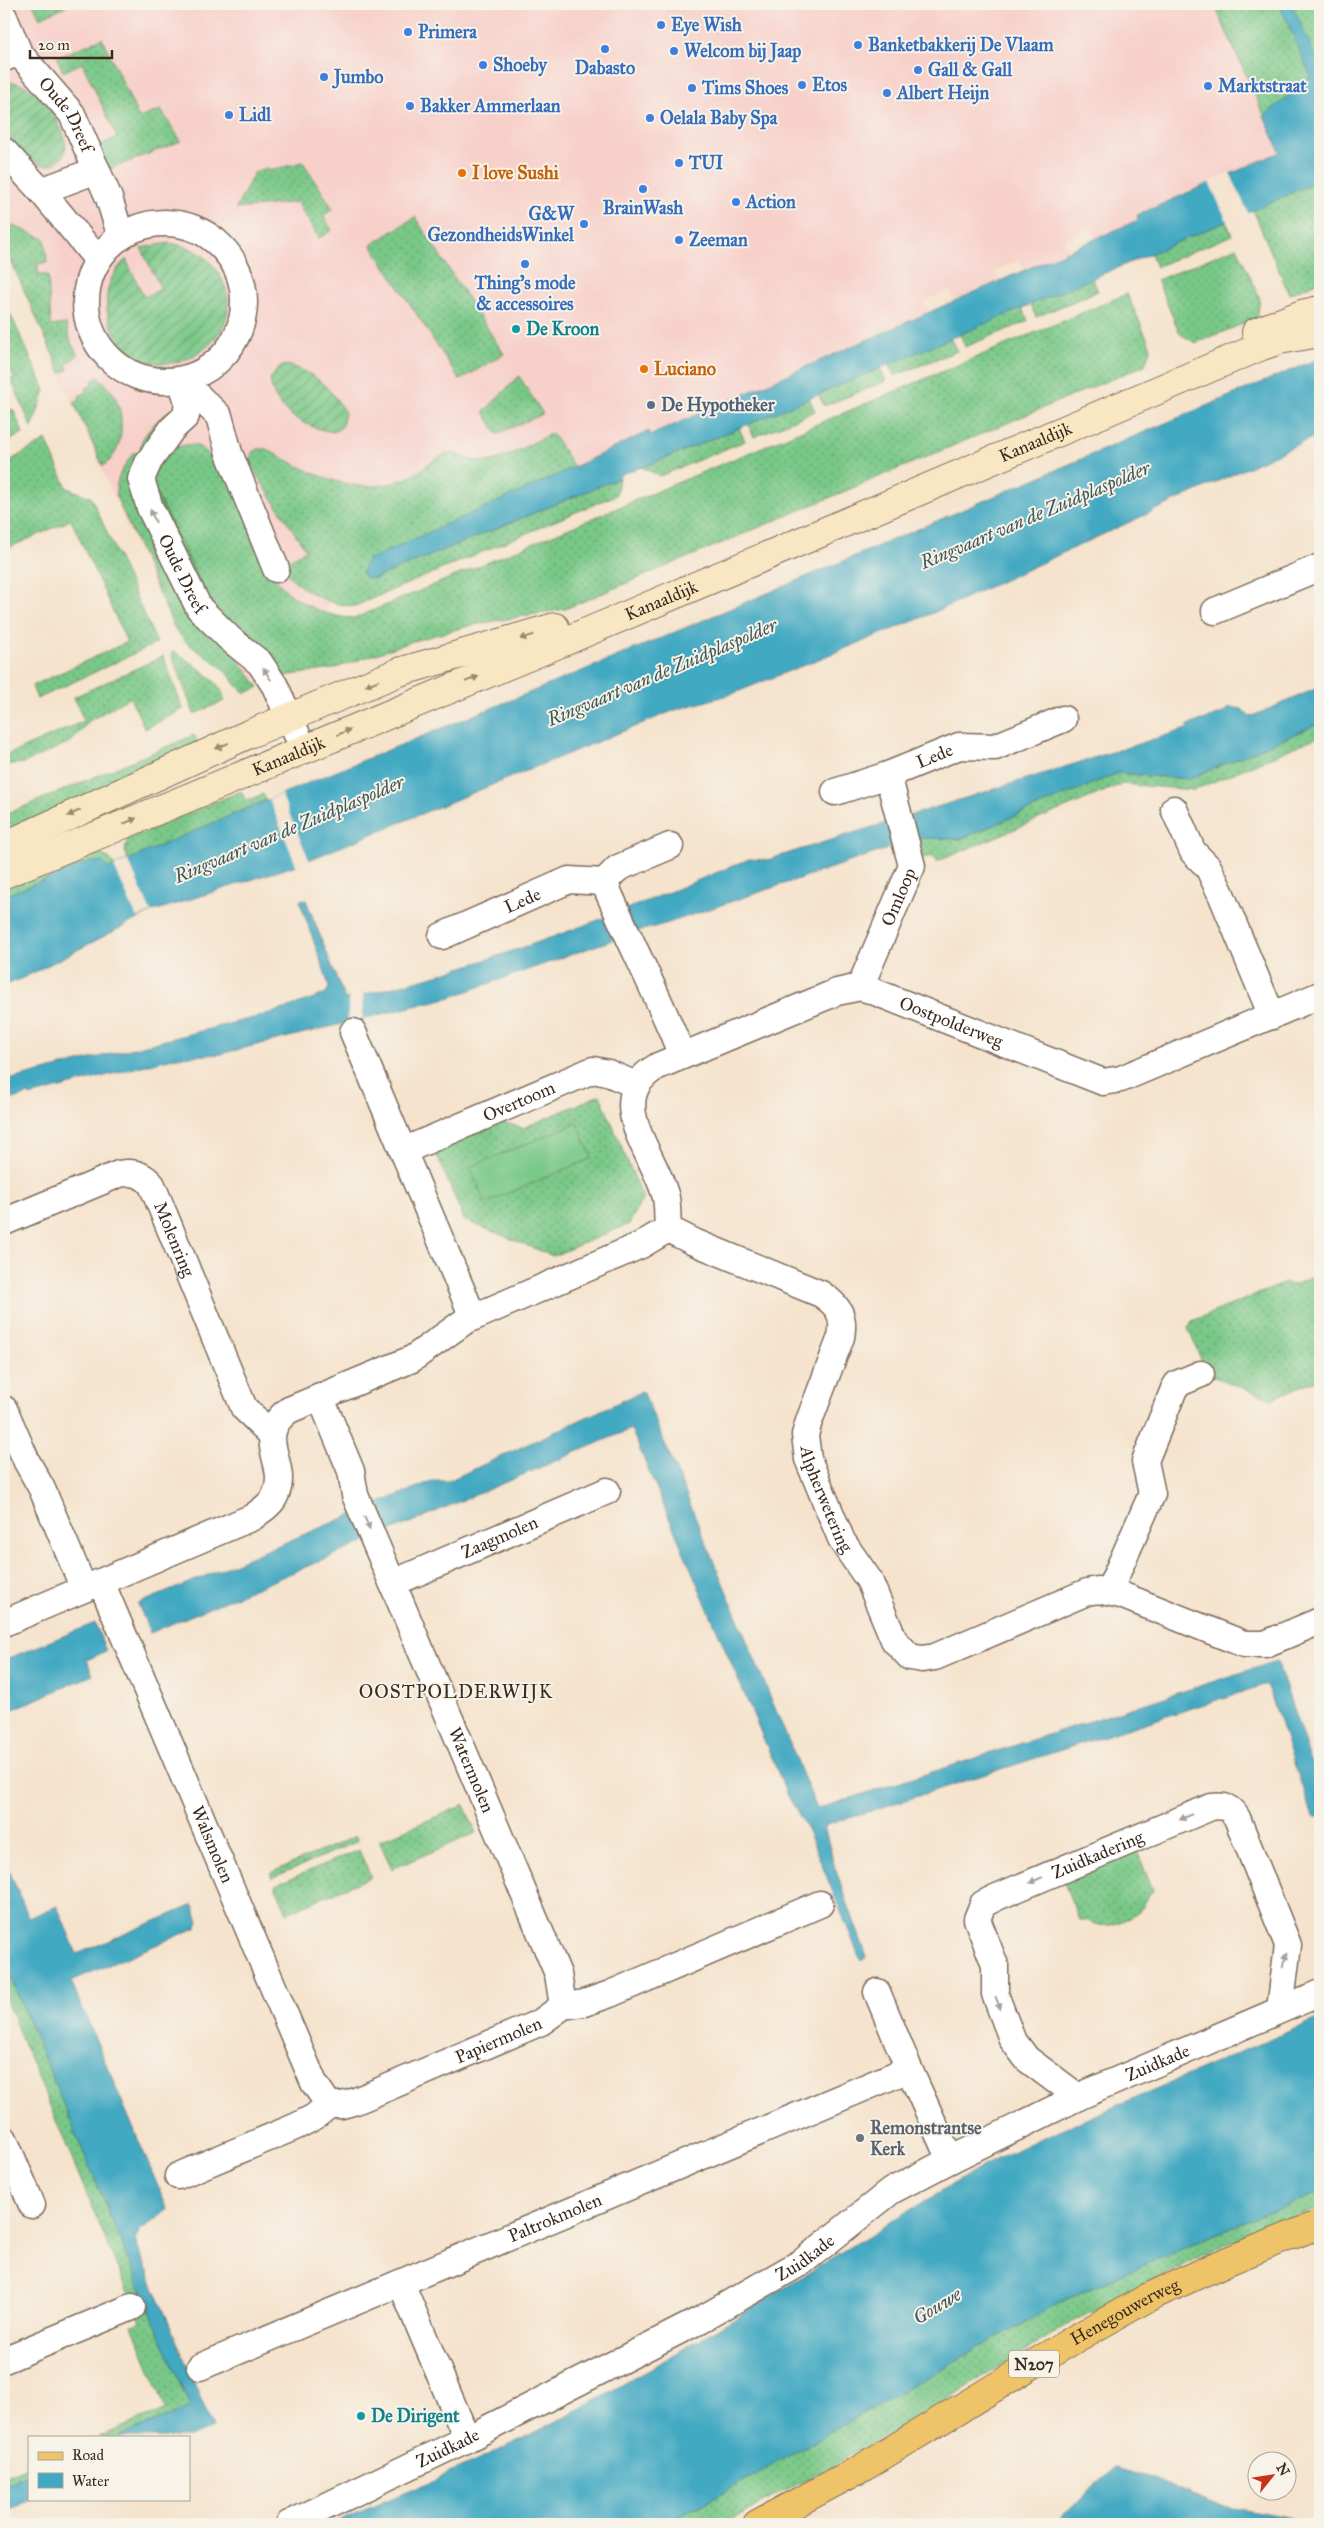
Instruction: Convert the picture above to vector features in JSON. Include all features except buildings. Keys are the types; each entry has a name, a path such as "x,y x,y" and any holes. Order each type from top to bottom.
{"main road":[{"name":"Kanaaldijk","path":"4,846 290,717 399,672 531,636 561,625 1284,320 1320,310"},
{"name":"Kanaaldijk","path":"4,874 304,750 1262,346 1285,338 1320,333"},
{"name":"Henegouwerweg","path":"758,2524 862,2468 1073,2340 1149,2297 1230,2260 1320,2224"}],"street":[{"name":"Oude Dreef","path":"4,17 12,55 72,114 109,198 120,237"},
{"path":"4,152 41,191 98,260"},
{"name":"Oude Dreef","path":"41,191 97,170"},
{"path":"156,224 174,224 193,228 209,236 223,249 238,273 244,300 244,313 238,335 220,359 195,376 164,382 138,376 112,359 93,336 88,323 86,293 90,276 98,260 120,237 137,228 156,224"},
{"name":"Oude Dreef","path":"181,380 188,402 186,416 172,429 149,460 141,479 150,508 199,608 230,639 260,663 275,686 304,750"},
{"path":"181,380 220,416 229,453 276,568"},
{"path":"1215,610 1320,567"},
{"name":"Lede","path":"835,792 888,775 959,746 995,747 1063,719"},
{"name":"Omloop","path":"860,987 912,866 888,775"},
{"path":"1174,809 1193,852 1208,867 1272,1016"},
{"path":"670,846 618,868 609,893 630,943 646,970 682,1056"},
{"name":"Lede","path":"442,936 569,880 609,893"},
{"path":"4,1623 252,1517 266,1507 276,1496 278,1481 270,1434 273,1424 279,1417 298,1405 421,1354 473,1316 641,1245 668,1229 666,1198 632,1115 631,1099 636,1085 645,1073 837,992 860,987"},
{"name":"Oostpolderweg","path":"860,987 1103,1082 1121,1080 1320,995"},
{"path":"353,1032 473,1316"},
{"name":"Overtoom","path":"403,1150 593,1070 608,1073 636,1085"},
{"name":"Molenring","path":"4,1222 119,1174 129,1172 146,1178 152,1186 244,1408 270,1434"},
{"name":"Alpherwetering","path":"668,1229 694,1242 821,1294 832,1301 841,1311 843,1324 841,1337 807,1428 808,1459 842,1541 865,1574 894,1640 910,1657 922,1659 935,1657 1087,1592 1109,1591 1244,1644 1265,1644 1320,1621"},
{"path":"1109,1591 1152,1494 1144,1461 1174,1389 1177,1384 1201,1374"},
{"name":"Watermolen","path":"320,1396 351,1471 355,1495 558,1974 563,2006"},
{"path":"4,1409 26,1462 92,1586"},
{"name":"Zaagmolen","path":"392,1583 607,1491"},
{"name":"Walsmolen","path":"92,1586 314,2083 329,2105"},
{"name":"Zuidkadering","path":"1078,2097 1028,2059 1012,2039 995,1994 995,1965 977,1919 983,1904 997,1896 1211,1807 1222,1805 1232,1810 1237,1818 1288,1945 1280,2008"},
{"name":"Papiermolen","path":"178,2176 297,2126 314,2117 329,2105 342,2106 361,2099 541,2022 563,2006 584,2003 610,1994 820,1904"},
{"path":"877,1992 950,2160"},
{"name":"Zuidkade","path":"290,2524 467,2439 700,2320 802,2262 891,2190 1078,2097 1280,2008 1320,1993"},
{"name":"Paltrokmolen","path":"200,2367 401,2284 909,2068"},
{"path":"4,2139 32,2205"},
{"path":"401,2284 467,2439"},
{"path":"4,2360 132,2307"}],"shaded area":[{"path":"4,4 1214,4 1280,152 1135,214 1138,220 1095,239 1090,229 1064,240 1068,250 1025,270 1020,260 994,271 998,281 954,300 950,290 924,301 928,312 348,567 301,658 244,684 164,609 4,248"}],"green space":[{"path":"33,4 70,4 40,18"},
{"path":"1214,4 1320,4 1320,281 1289,294 1253,210 1256,209 1280,151"},
{"path":"102,38 139,118 161,110 181,141 110,169 97,147 117,137 82,63 63,72 57,58"},
{"path":"13,82 24,85 38,96 50,109 61,128 64,135 65,149 63,156 55,163 44,165 38,163 26,155 9,137 4,125 3,116 4,86"},
{"path":"303,162 333,209 323,216 332,230 319,238 297,202 236,209 254,173 266,168 268,171"},
{"path":"415,217 504,354 460,380 371,245"},
{"path":"1226,221 1232,235 1156,267 1151,253"},
{"path":"4,222 45,239 47,263 38,263 38,275 48,275 51,326 66,324 71,343 78,355 66,365 68,370 61,373 4,245"},
{"path":"169,243 184,246 198,252 209,261 219,274 228,301 224,324 211,344 191,357 168,363 144,361 124,347 110,322 107,304 108,288 115,273 126,259 144,297 161,289 141,248"},
{"path":"1237,247 1260,299 1257,318 1196,343 1180,334 1157,280"},
{"path":"1092,278 1098,291 1036,317 1031,304"},
{"path":"1127,294 1151,347 1145,365 565,609 472,625 410,642 333,669 283,676 214,615 151,485 157,468 170,452 186,445 195,445 204,450 214,459 231,484 274,576 285,590 303,603 323,612 355,618"},
{"path":"4,300 45,390 32,428 11,379 14,378 4,353"},
{"path":"1022,308 1028,321 965,347 960,334"},
{"path":"950,338 957,351 894,376 889,364"},
{"path":"287,365 306,372 328,389 345,413 342,427 334,432 312,427 292,416 284,409 272,390 270,379 279,367"},
{"path":"880,368 886,381 824,406 818,394"},
{"path":"519,376 543,414 497,434 484,412"},
{"path":"98,377 114,394 120,409 121,418 120,437 115,454 103,466 74,403 80,400 79,396 87,392 85,389 93,384 92,381"},
{"path":"809,398 815,411 754,437 748,424"},
{"path":"175,408 143,449 141,448 141,443 148,432 159,420"},
{"path":"13,409 23,433 4,444 4,413"},
{"path":"739,428 745,441 660,476 639,466 651,464"},
{"path":"552,433 574,467 373,579 619,478 616,495 355,606 334,603 313,594 295,581 281,565 306,550 250,465 252,452 257,449 266,449 300,467 335,481 371,486 390,484 409,477 445,455 455,454 472,460 489,461 517,451"},
{"path":"46,440 67,488 91,497 157,643 37,699 32,686 127,642 71,520 4,550 4,464"},
{"path":"134,452 137,454 240,662 259,687 246,693 243,691 227,673 186,642 174,627 116,496 119,477"},
{"path":"174,651 213,680 223,694 224,701 194,714 171,653"},
{"path":"163,656 183,709 145,729 130,697 89,721 72,741 24,763 4,765 4,748 7,755 84,721 74,697"},
{"path":"1320,723 1320,736 1194,790 1122,784 936,862 934,856 921,858 916,840 924,837 960,839 1118,773 1189,779"},
{"path":"194,735 200,746 4,833 4,815"},
{"path":"241,791 246,801 263,794 266,800 128,860 125,850 128,839"},
{"path":"96,852 110,859 114,866 109,869 89,862 4,896 4,889"},
{"path":"600,1095 643,1198 629,1224 553,1256 464,1220 434,1148 499,1121 523,1128"},
{"path":"577,1123 592,1158 485,1203 470,1167"},
{"path":"1320,1274 1320,1378 1271,1399 1207,1374 1188,1328 1192,1321 1285,1283 1293,1285"},
{"path":"464,1805 476,1833 392,1869 379,1841"},
{"path":"356,1836 358,1841 272,1878 270,1873"},
{"path":"1136,1848 1153,1891 1142,1908 1115,1924 1104,1926 1079,1920 1062,1878"},
{"path":"359,1850 371,1877 287,1913 275,1885"},
{"path":"4,1962 190,2407 120,2436 101,2436 166,2409 132,2325 140,2322 4,1996"},
{"path":"1320,2193 1320,2207 1220,2247 1069,2324 889,2435 723,2524 663,2524 737,2485 1056,2304 1213,2234"},
{"path":"28,2466 28,2474 4,2485 4,2477"}],"water":[{"path":"1279,4 1292,4 1320,67 1320,180 1256,209 739,428 651,464 621,474 619,478 373,579 364,577 362,572 367,560 559,474 649,431 651,435 1138,220 1137,215 1280,152 1264,116 1311,77"},
{"name":"Ringvaart van de Zuidplaspolder","path":"1320,358 1320,434 933,613 732,694 675,710 294,866 151,912 4,986 4,896 89,862 102,862 109,869 242,810 716,615"},
{"path":"1320,687 1320,723 1189,779 1118,773 960,839 920,838 665,924 635,932 451,997 220,1054 176,1057 4,1102 4,1081 272,1013 325,994 329,988 300,902 302,899 306,900 345,999 452,971 552,937 602,919 749,859 767,860 1183,730 1188,728 1188,725 1221,714 1230,707 1242,709 1250,717"},
{"path":"643,1391 817,1809 1277,1661 1320,1789 1320,1817 1313,1817 1310,1810 1268,1687 1264,1685 824,1826 835,1868 867,1957 861,1961 808,1831 788,1796 631,1429 150,1633 138,1604 432,1481 448,1481"},
{"path":"95,1623 106,1651 87,1660 93,1675 4,1713 4,1660"},
{"path":"4,1858 29,1918 57,1906 77,1954 193,1905 199,1921 196,1928 71,1981 168,2210 139,2231 135,2241 213,2428 190,2437 120,2436 190,2407 4,1962"},
{"name":"Gouwe","path":"1320,2018 1320,2193 1213,2234 1056,2304 737,2485 663,2524 332,2524 476,2461 561,2419 667,2359 981,2167 1037,2140"},
{"path":"1115,2468 1148,2477 1217,2505 1320,2524 1056,2524 1088,2491"},
{"path":"28,2474 29,2500 4,2513 4,2485"}],"pier":[{"path":"1230,173 1249,215 1228,223 1209,182"},
{"path":"281,794 310,862 297,867 269,799"},
{"path":"128,860 151,912 137,918 114,866"},
{"path":"364,992 362,1022 347,1025 349,995"}],"place":[{"name":"Eye Wish","path":"661,25"},
{"name":"Primera","path":"408,32"},
{"name":"Banketbakkerij De Vlaam","path":"858,45"},
{"name":"Dabasto","path":"605,49"},
{"name":"Welcom bij Jaap","path":"674,51"},
{"name":"Shoeby","path":"483,65"},
{"name":"Gall & Gall","path":"918,70"},
{"name":"Jumbo","path":"324,77"},
{"name":"Etos","path":"802,85"},
{"name":"Marktstraat","path":"1208,86"},
{"name":"Tims Shoes","path":"692,88"},
{"name":"Albert Heijn","path":"887,93"},
{"name":"Bakker Ammerlaan","path":"410,106"},
{"name":"Lidl","path":"229,115"},
{"name":"Oelala Baby Spa","path":"650,118"},
{"name":"TUI","path":"679,163"},
{"name":"I love Sushi","path":"462,173"},
{"name":"BrainWash","path":"643,189"},
{"name":"Action","path":"736,202"},
{"name":"G&W GezondheidsWinkel","path":"584,224"},
{"name":"Zeeman","path":"679,240"},
{"name":"Thing's mode & accessoires","path":"525,264"},
{"name":"De Kroon","path":"516,329"},
{"name":"Luciano","path":"644,369"},
{"name":"De Hypotheker","path":"651,405"},
{"name":"Remonstrantse Kerk","path":"860,2138"},
{"name":"De Dirigent","path":"361,2416"}],"district":[{"name":"OOSTPOLDERWIJK","path":"456,1691"}]}
